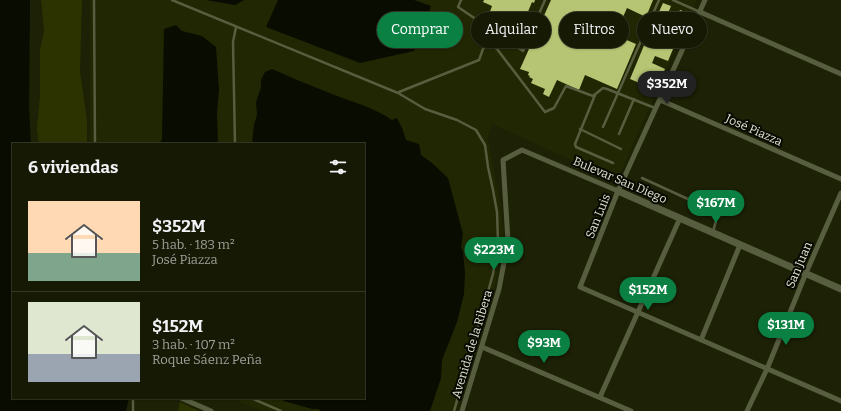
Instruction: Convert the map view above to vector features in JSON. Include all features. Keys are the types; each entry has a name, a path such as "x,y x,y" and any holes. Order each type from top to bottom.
{"street":[{"name":"San Luis","path":"700,12 705,0"},
{"path":"707,15 841,74"},
{"name":"San Luis","path":"638,312 580,287 618,191 684,48"},
{"name":"José Piazza","path":"660,100 841,179"},
{"name":"Bulevar San Diego","path":"522,150 841,289"},
{"name":"Avenida de la Ribera","path":"462,411 499,289 508,241 503,160 522,150"},
{"name":"San Juan","path":"748,411 841,193"},
{"path":"600,397 680,218"},
{"path":"701,340 740,245"},
{"path":"638,312 841,401"},
{"path":"482,347 631,411"},
{"path":"183,399 210,411"}],"lane":[{"path":"94,0 95,143"},
{"path":"172,0 398,92 425,108 457,120 476,130 485,146 497,212 498,242 493,274 454,411"},
{"path":"461,0 458,7 523,51 545,0"},
{"path":"603,127 659,0"},
{"path":"673,0 700,12"},
{"path":"235,143 233,42 236,27"},
{"path":"398,92 478,60 482,49 487,44 497,49 545,112 554,108 566,86 593,96 595,95"},
{"path":"613,163 576,146 575,142 595,95 603,88 656,109"},
{"path":"619,134 634,100"},
{"path":"580,130 621,149"},
{"path":"642,178 714,211 716,213 716,219 712,233"},
{"path":"253,399 280,411"},
{"path":"133,411 134,400"}],"shaded area":[{"path":"0,0 30,0 29,108 31,143 12,143 12,399 129,399 126,411 0,411"},
{"path":"41,0 82,0 80,71 87,120 87,143 39,143 37,129 40,96 40,50 44,31"},
{"path":"90,0 697,0 692,12 637,12 637,48 676,48 617,181 492,124 488,138 504,234 496,281 457,411 261,411 234,399 365,399 365,143 90,143"},
{"path":"206,0 244,0 235,5"},
{"path":"278,0 414,0 431,6 429,12 377,12 377,48 415,48 414,51 360,63 266,27"},
{"path":"176,25 182,31 202,36 216,47 219,89 217,114 218,143 159,143 162,140 164,29"},
{"path":"272,69 371,109 392,120 397,118 406,140 419,144 421,155 448,178 463,234 461,247 463,252 465,273 464,294 457,322 442,360 441,378 430,411 320,411 319,409 312,409 281,399 365,399 365,143 252,143 254,125 257,115 256,102 261,87 261,80 265,72"},
{"path":"180,402 199,411 178,411"}],"building":[{"path":"484,0 535,0 534,3 532,2 528,12 490,12 492,6 483,2"},
{"path":"551,0 653,0 648,12 637,13 627,8 625,12 559,12 559,48 629,48 629,41 636,44 617,89 585,75 579,90 557,80 549,97 543,94 545,89 531,83 533,79 529,77 529,72 520,69 529,48 551,48 551,12 546,12"},
{"path":"663,3 671,6 669,12 659,12"},
{"path":"643,48 673,48 668,61 655,56 652,63 665,69 656,90 630,79"}]}
